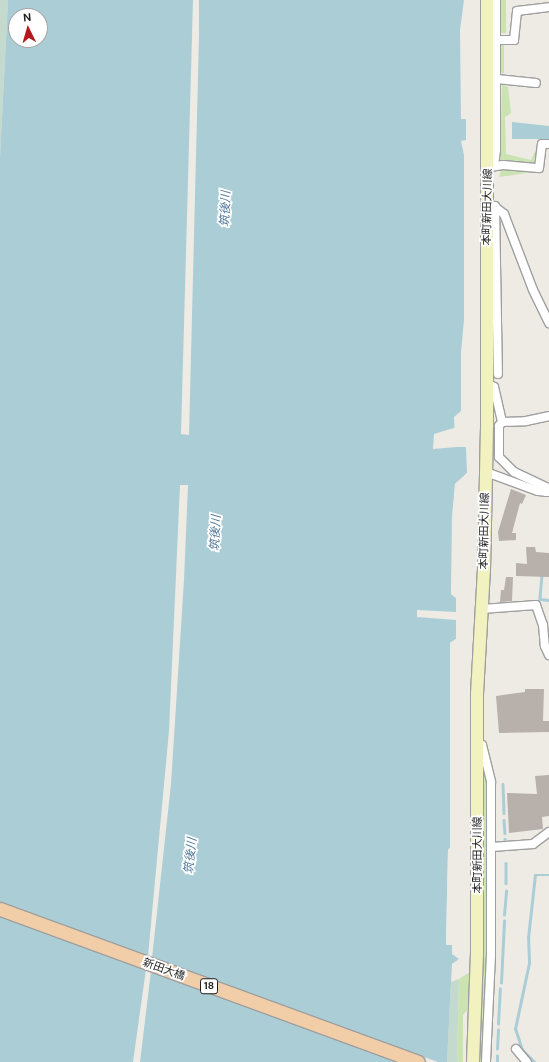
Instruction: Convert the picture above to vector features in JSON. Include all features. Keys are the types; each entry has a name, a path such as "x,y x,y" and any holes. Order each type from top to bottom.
{"main road":[{"name":"本町新田大川線","path":"473,1062 477,938 476,741 486,472 491,205 487,0"},
{"name":"新田大橋","path":"0,909 418,1062"}],"street":[{"path":"496,0 497,79 491,167 539,168 542,144 549,144"},
{"path":"497,40 514,40 517,11 549,7"},
{"path":"497,79 536,82"},
{"path":"491,205 504,214 533,290 549,323"},
{"path":"491,205 498,374"},
{"path":"487,383 494,387 502,422 499,426 499,457 514,472 546,487 548,492"},
{"path":"502,422 526,421 549,416"},
{"path":"486,472 548,492"},
{"path":"482,609 536,605 543,625 544,646 549,655"},
{"path":"476,741 482,745 490,772 492,847 491,955 486,1062"},
{"path":"492,847 534,844 549,832"},
{"path":"516,1049 527,1062"}],"green space":[{"path":"0,0 8,0 0,157"},
{"path":"499,0 506,0 506,33 499,33"},
{"path":"504,43 504,74 500,72 499,45"},
{"path":"502,84 508,87 511,113 505,117 506,154 531,160 537,147 534,163 500,161"},
{"path":"501,170 540,171 499,177"},
{"path":"481,750 488,780 488,953 482,1062 479,1062 477,1054 484,954"},
{"path":"470,972 468,1009 463,1015 463,1062 457,1062 459,979"},
{"path":"459,979 457,1062 447,1062 451,982"}],"water":[{"name":"筑後川","path":"8,0 464,0 460,30 461,119 466,119 466,140 461,141 464,155 464,320 461,352 461,411 454,417 455,447 466,447 467,473 455,484 452,516 451,594 456,598 456,639 450,643 450,848 448,850 446,945 452,945 452,954 459,959 452,964 447,1062 0,1062 0,157"},
{"path":"512,122 549,126 549,139 512,139"}],"pier":[{"path":"193,0 199,0 199,36 189,435 181,434"},
{"path":"457,427 457,445 468,446 433,449 434,434"},
{"path":"467,473 469,473 457,485 454,516 453,593 458,598 458,639 452,644 452,848 450,851 448,943 454,945 446,945 448,850 450,848 450,643 456,639 456,620 417,617 417,610 456,612 456,598 451,594 455,484"},
{"path":"180,485 188,485 184,580 171,784 152,958 438,1062 399,1062 151,971 140,1062 133,1062 146,969 0,915 0,902 148,956 169,731"}],"building":[{"path":"511,489 526,495 522,504 520,503 512,533 516,533 516,540 499,541 498,532"},
{"path":"526,547 535,547 536,552 549,553 549,577 516,576 516,563 527,564"},
{"path":"506,577 513,577 512,601 500,602 501,590 504,590"},
{"path":"525,689 544,689 543,721 549,721 549,732 499,733 496,696 525,692"},
{"path":"549,775 549,816 542,817 543,829 509,833 507,793 537,794 535,776"}],"waterway":[{"path":"542,575 540,599 549,600"},
{"path":"503,784 504,813"},
{"path":"504,820 505,833"},
{"path":"506,863 506,883"},
{"path":"534,1062 522,1050 515,1029 529,963 528,938 535,875 549,875"},
{"path":"504,915 506,891"},
{"path":"501,983 504,921"},
{"path":"498,1024 500,989"},
{"path":"497,1049 498,1030"},
{"path":"497,1056 497,1062"}]}
